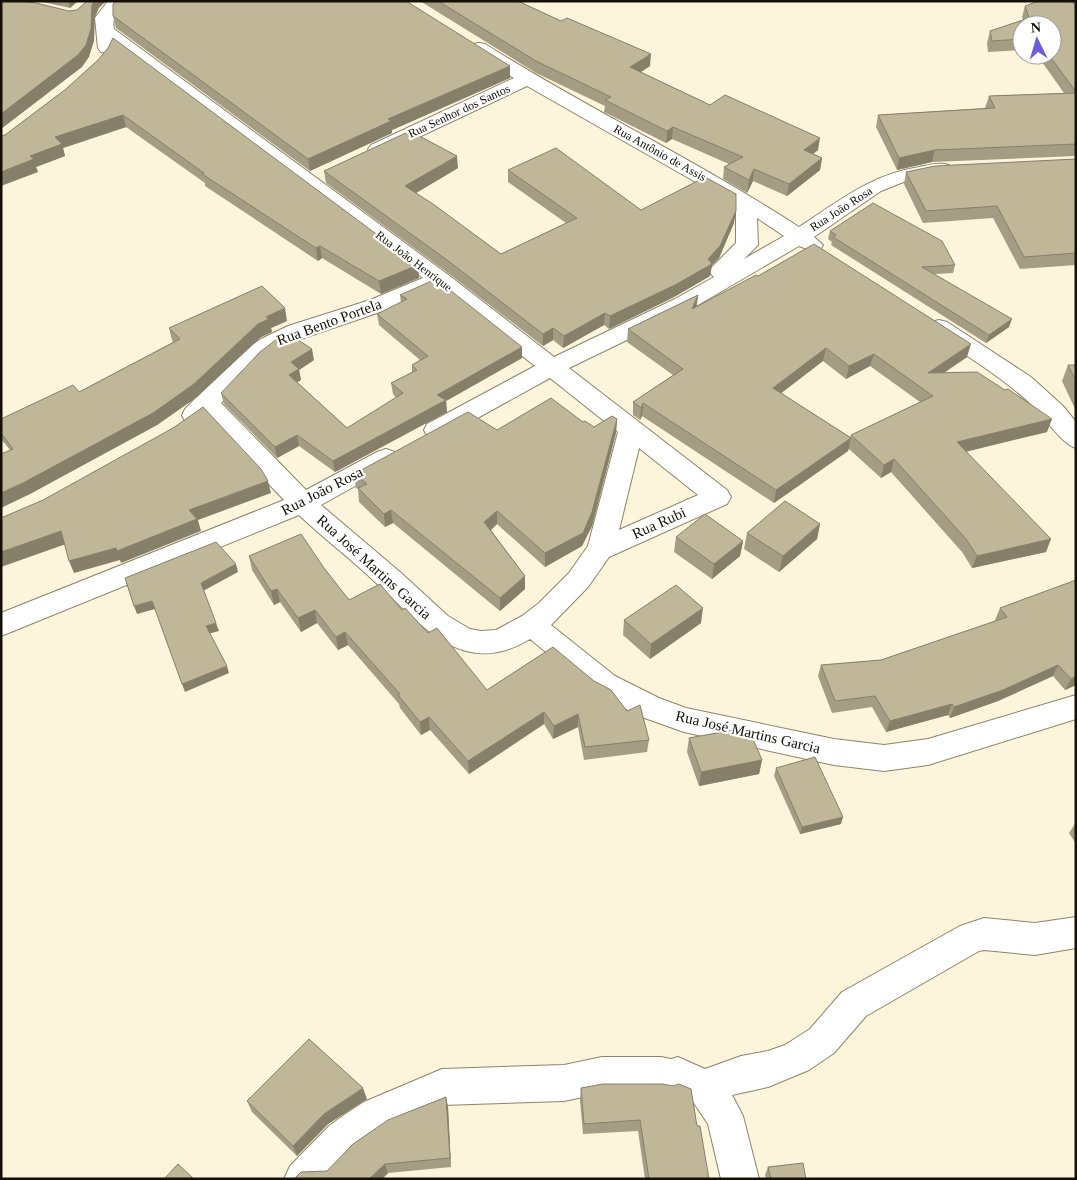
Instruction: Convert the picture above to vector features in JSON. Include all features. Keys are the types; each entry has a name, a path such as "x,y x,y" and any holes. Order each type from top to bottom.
{"street":[{"path":"96,66 105,53 107,42 104,16 119,1"},
{"name":"Rua João Henrique","path":"105,31 318,177 439,279 550,368 718,497"},
{"name":"Rua Antônio de Assis","path":"462,38 528,79 746,202 832,258"},
{"name":"Rua Senhor dos Santos","path":"362,157 528,79"},
{"name":"Rua João Rosa","path":"1,625 304,503 550,368 683,304 799,237 874,188 901,176 926,171 962,169"},
{"name":"Rua João Rosa","path":"683,304 747,245 746,202"},
{"name":"Rua Bento Portela","path":"175,428 208,404 253,356 270,343 308,327 400,297 439,279"},
{"path":"922,316 1023,383 1054,412 1076,439"},
{"name":"Rua José Martins Garcia","path":"208,404 324,523 380,569 422,612 452,634 469,640 495,642 512,637 532,625 605,684 649,707 684,720 834,752 884,758 928,752 1076,707"},
{"name":"Rua Rubi","path":"532,625 560,600 600,550 631,430"},
{"name":"Rua Rubi","path":"600,550 718,497"},
{"path":"705,1087 741,1074 768,1069 796,1058 822,1041 854,1004 972,937 984,934 1035,939 1076,932"},
{"path":"303,1179 342,1138 360,1126 377,1115 442,1087 564,1083 602,1075 640,1074 671,1077 678,1075 705,1087 725,1116 740,1179"}],"building":[{"path":"1,1 36,3 69,11 77,10 87,1 94,1 92,5 91,29 86,45 78,55 1,114"},
{"path":"116,1 406,1 510,66 388,119 391,121 308,159 113,16 113,4"},
{"path":"438,1 518,1 561,21 567,18 651,54 630,67 710,105 725,95 820,138 804,150 822,158 789,184 754,169 749,180 724,167 743,157 673,127 667,131 605,100 611,97 536,61"},
{"path":"1039,1 1071,1 1076,3 1076,92 1056,65 1062,65 1062,15 1028,15 1025,6"},
{"path":"1012,24 1012,40 992,41 990,31"},
{"path":"113,38 418,265 379,281 320,246 316,248 202,174 204,173 123,115 55,137 62,144 30,156 34,159 1,172 1,136 5,135 66,89 98,60 108,48"},
{"path":"1076,93 1076,144 935,150 899,158 878,115 995,108 989,96"},
{"path":"410,131 457,156 405,186 501,254 577,218 508,170 556,148 641,210 705,177 736,194 736,211 720,246 708,259 712,264 675,285 610,316 605,313 564,336 553,328 543,334 447,260 324,171"},
{"path":"1076,159 1076,253 1024,257 997,206 926,211 906,172 935,166"},
{"path":"873,203 942,241 955,265 922,267 1012,319 989,335 833,237 836,235 830,231"},
{"path":"814,244 971,344 928,373 977,372 1005,390 1008,389 1052,419 957,442 1051,539 977,556 966,539 894,459 884,465 851,435 933,396 874,354 849,366 826,348 773,388 851,438 776,490 643,403 641,408 633,402 683,369 628,329 698,295 692,309 756,275 758,276"},
{"path":"436,279 522,347 437,395 446,400 333,461 297,435 275,447 221,393 260,352 277,339 289,334 312,349 291,362 299,369 289,375 347,428 403,393 391,383 417,370 412,365 428,356 377,314 407,299 400,295"},
{"path":"262,286 285,308 266,317 269,319 258,324 194,384 153,413 1,493 1,454 13,449 1,433 1,419 73,385 79,392 180,339 169,328"},
{"path":"1068,365 1076,365 1076,381"},
{"path":"551,398 583,422 585,421 594,427 612,416 617,419 592,512 583,533 545,553 497,511 484,522 525,576 500,598 391,510 384,514 358,488 367,484 354,474 468,412 497,430"},
{"path":"203,407 261,469 268,481 189,510 197,519 117,551 116,548 69,561 61,531 1,552 1,518 43,500 173,428"},
{"path":"785,501 820,524 783,556 747,533"},
{"path":"705,514 743,541 714,564 676,537"},
{"path":"301,534 349,600 380,584 402,610 405,608 428,633 437,628 487,690 553,647 594,681 611,690 627,711 640,705 649,740 585,747 578,714 554,726 544,712 468,761 429,717 420,722 398,695 400,694 345,632 336,637 315,610 298,618 277,589 271,591 249,556"},
{"path":"216,542 236,564 201,583 216,623 206,626 227,666 182,684 152,601 134,606 125,578"},
{"path":"1076,580 1076,676 1071,679 1058,665 1003,690 954,707 952,704 890,721 875,696 835,701 821,665 881,660 1007,617 1000,608"},
{"path":"676,585 703,608 651,644 624,620"},
{"path":"733,730 751,734 762,760 701,772 689,738"},
{"path":"815,757 843,817 802,827 776,768"},
{"path":"309,1039 363,1088 324,1114 293,1146 247,1101"},
{"path":"603,1084 663,1084 673,1086 679,1084 691,1089 697,1126 700,1126 709,1179 649,1179 640,1120 584,1124 581,1088"},
{"path":"446,1097 450,1158 385,1164 369,1179 294,1179 301,1172 327,1171 353,1144 388,1120"},
{"path":"803,1163 806,1179 771,1179 768,1167"},
{"path":"178,1164 194,1179 164,1179"}]}
